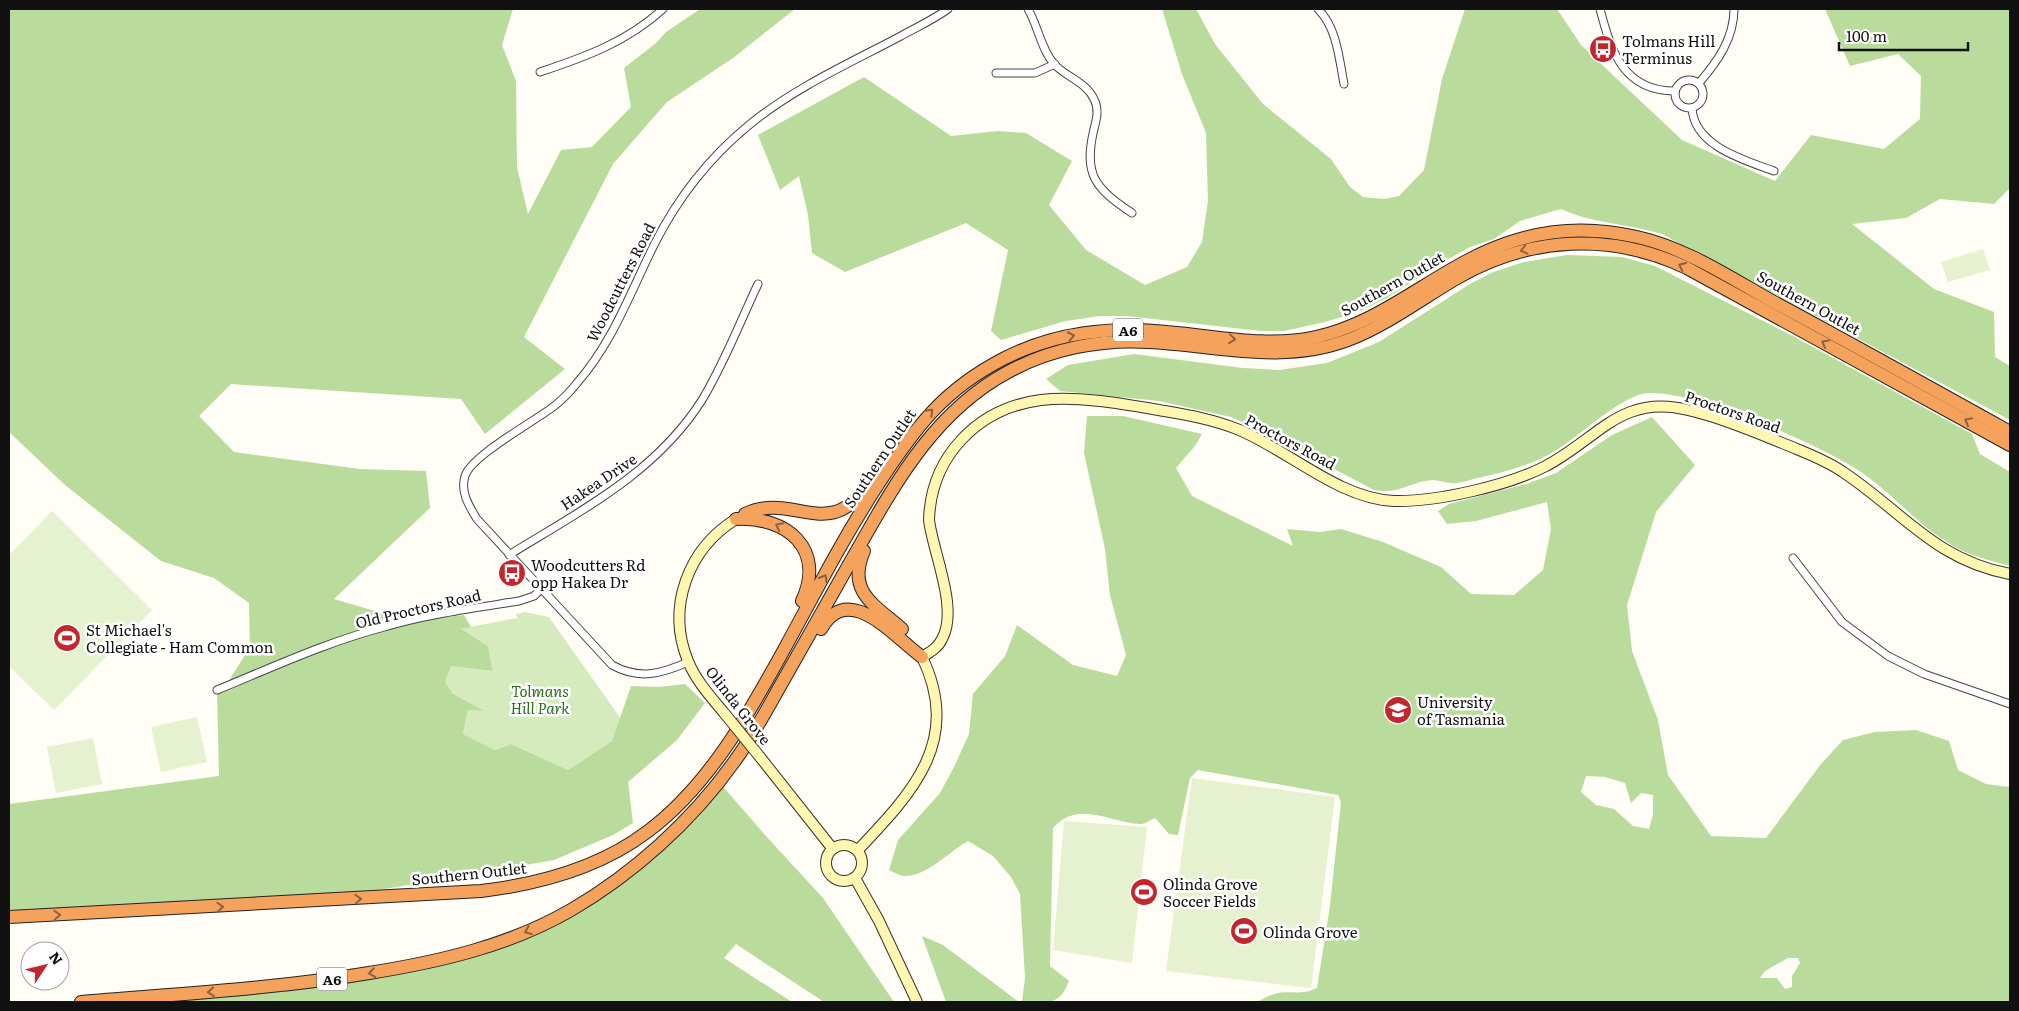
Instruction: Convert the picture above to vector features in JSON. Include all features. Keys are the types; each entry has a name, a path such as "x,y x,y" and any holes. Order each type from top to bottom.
{"highway":[{"name":"Southern Outlet","path":"9,918 432,895 513,887 564,874 608,856 633,842 670,812 700,778 743,720 867,502 914,430 937,406 977,374 1006,357 1046,342 1092,332 1124,330 1162,331 1260,341 1291,341 1315,338 1337,332 1365,320 1471,257 1499,245 1544,234 1590,230 1637,237 1680,251 2010,432"},
{"name":"Southern Outlet","path":"81,1002 306,984 404,968 457,956 504,941 572,910 620,877 665,840 736,761 754,733 903,470 934,432 953,411 991,382 1031,361 1060,351 1090,345 1128,341 1182,344 1257,353 1288,353 1319,349 1348,340 1376,327 1453,280 1495,260 1537,247 1585,242 1615,245 1644,251 1688,268 2010,445"},
{"path":"736,519 748,513 774,508 826,514 846,509 859,498 892,451 914,430"},
{"path":"922,657 908,634 866,597 860,587 858,574 859,564 864,551 934,432"},
{"path":"432,895 470,886 532,876 589,856 646,823 667,805 698,772 743,708 798,611 809,586 810,568 807,556 793,534 782,526 770,521 755,518 736,519"},
{"path":"693,811 721,786 750,750 822,626 832,615 846,609 862,612 891,630 922,657"}],"street":[{"path":"540,72 612,45 642,26 663,9"},
{"name":"Woodcutters Road","path":"688,662 655,674 643,676 624,672 603,657 477,518 468,503 464,489 466,473 476,460 555,406 588,369 617,324 663,229 696,180 728,144 767,111 809,84 948,9"},
{"path":"1028,9 1045,49 1054,64 1084,86 1095,101 1097,117 1089,157 1092,174 1104,193 1132,213"},
{"path":"1319,9 1334,35 1344,84"},
{"path":"1600,9 1610,45 1630,75 1651,88 1675,90"},
{"path":"1699,83 1726,45 1732,30 1734,9"},
{"path":"996,73 1035,72 1054,64"},
{"path":"1687,79 1699,83 1704,96 1700,104 1692,108 1680,105 1675,97 1675,90 1678,84 1687,79"},
{"path":"1692,108 1696,126 1716,145 1728,153 1774,171"},
{"name":"Hakea Drive","path":"509,555 620,486 666,447 702,399 758,284"},
{"name":"Proctors Road","path":"922,657 939,644 947,624 946,599 929,520 932,494 940,468 957,445 983,423 1012,408 1043,400 1069,400 1142,407 1221,424 1256,438 1351,490 1374,498 1391,501 1417,500 1466,492 1528,474 1554,461 1608,423 1634,410 1658,405 1676,407 1736,425 1821,460 1863,486 1949,553 1971,563 2010,574"},
{"name":"Olinda Grove","path":"736,519 708,542 687,574 682,592 679,618 682,645 688,662 702,686 832,848"},
{"path":"1793,558 1842,622 1888,656 1924,674 2010,704"},
{"name":"Old Proctors Road","path":"217,690 322,646 389,625 519,601 534,596 542,588"},
{"path":"858,850 918,778 935,740 936,694 922,657"},
{"path":"848,844 858,850 863,862 862,868 855,878 843,881 832,876 828,871 826,859 832,848 848,844"},
{"path":"855,878 879,921 917,1002"}],"green space":[{"path":"9,9 513,9 502,45 516,81 517,167 528,214 561,150 592,147 631,107 624,68 656,43 666,32 700,9 795,9 733,58 667,102 613,164 524,337 565,369 485,434 461,399 231,384 199,416 234,452 360,469 426,471 430,508 334,599 392,616 228,682 250,647 249,603 214,578 161,561 65,485 9,432"},
{"path":"1162,9 1196,9 1215,44 1263,104 1331,159 1350,187 1363,197 1384,199 1399,196 1424,170 1442,79 1465,9 1557,9 1581,45 1682,140 1775,181 1811,135 1884,149 1920,119 1921,76 1898,54 1850,66 1825,9 2010,9 2010,188 1994,204 1940,199 1906,218 1852,224 1934,289 1994,312 1995,357 2010,366 2010,420 1662,234 1597,220 1561,209 1520,221 1494,239 1470,247 1387,298 1358,312 1284,331 1261,331 1127,316 1100,316 1066,321 1001,340 991,331 1008,250 966,223 845,272 812,253 808,215 799,176 780,190 758,135 864,77 951,136 998,131 1026,133 1072,161 1049,205 1086,250 1145,285 1187,267 1202,242 1208,200 1206,133 1182,74"},
{"path":"1983,249 1990,270 1948,282 1941,262"},
{"path":"1567,255 1622,257 1655,266 1791,335 1972,434 1980,454 2010,472 2010,566 1977,557 1954,547 1924,525 1880,486 1838,458 1754,420 1694,400 1668,394 1648,393 1637,395 1625,401 1565,445 1536,461 1459,483 1433,480 1391,491 1383,491 1374,490 1254,427 1231,417 1159,401 1060,391 1046,379 1068,365 1134,354 1243,368 1279,370 1327,363 1379,342 1470,284 1493,272 1524,262"},
{"name":"University of Tasmania","path":"1087,416 1123,416 1202,434 1195,446 1176,468 1192,496 1293,546 1287,529 1320,532 1341,529 1383,542 1441,567 1471,594 1514,595 1543,570 1551,529 1547,502 1476,521 1447,524 1438,511 1449,504 1526,484 1556,473 1612,435 1652,417 1695,465 1656,512 1627,605 1632,651 1658,720 1668,775 1711,836 1766,838 1821,764 1843,740 1875,732 1916,730 1949,741 1958,770 1986,784 2010,787 2010,1002 1258,1002 1275,994 1309,991 1317,988 1330,906 1341,802 1338,795 1198,770 1190,778 1178,835 1169,834 1155,818 1141,824 1084,814 1073,815 1063,819 1053,828 1050,966 1069,981 1061,995 1056,999 1045,1002 1022,1002 1025,978 1020,894 1011,877 993,856 968,841 920,873 903,876 889,870 898,840 940,793 955,765 969,734 973,694 1005,656 1017,625 1073,665 1117,676 1126,655 1110,595 1105,549 1084,453","holes":["1586,776 1605,777 1625,783 1631,803 1641,793 1653,795 1653,814 1649,829 1633,826 1614,809 1596,805 1581,792","1788,958 1798,958 1800,963 1792,976 1792,987 1785,989 1777,978 1760,978 1765,971"]},
{"name":"St Michael's Collegiate - Ham Common","path":"52,511 152,610 54,710 9,666 9,555"},
{"name":"Tolmans Hill Park","path":"525,612 549,617 621,719 612,741 568,770 511,744 495,750 463,734 468,710 483,711 452,693 445,682 451,666 493,671 488,646 460,629 517,618 516,614"},
{"path":"464,615 471,627 461,629 488,646 493,671 451,666 445,682 452,693 484,711 468,710 463,734 495,750 511,744 568,770 612,741 631,686 658,687 685,684 705,703 677,740 628,782 633,823 613,835 554,860 309,902 9,917 9,804 219,776 217,690 322,646 404,622"},
{"path":"197,717 207,762 161,772 151,727"},
{"path":"93,738 102,784 56,793 47,747"},
{"path":"1192,778 1335,797 1311,988 1166,971"},
{"path":"719,782 823,898 894,1002 824,1002 736,944 724,958 792,1002 81,1002 306,984 504,941 620,877"},
{"path":"1064,821 1147,827 1132,963 1053,950"},
{"path":"922,936 943,945 1019,1002 946,1002"}],"place":[{"name":"Tolmans Hill Terminus","path":"1603,49"},
{"name":"Woodcutters Rd opp Hakea Dr","path":"512,573"},
{"name":"St Michael's Collegiate - Ham Common","path":"67,638"},
{"name":"University of Tasmania","path":"1398,710"},
{"name":"Olinda Grove Soccer Fields","path":"1144,892"},
{"name":"Olinda Grove","path":"1244,931"}]}
